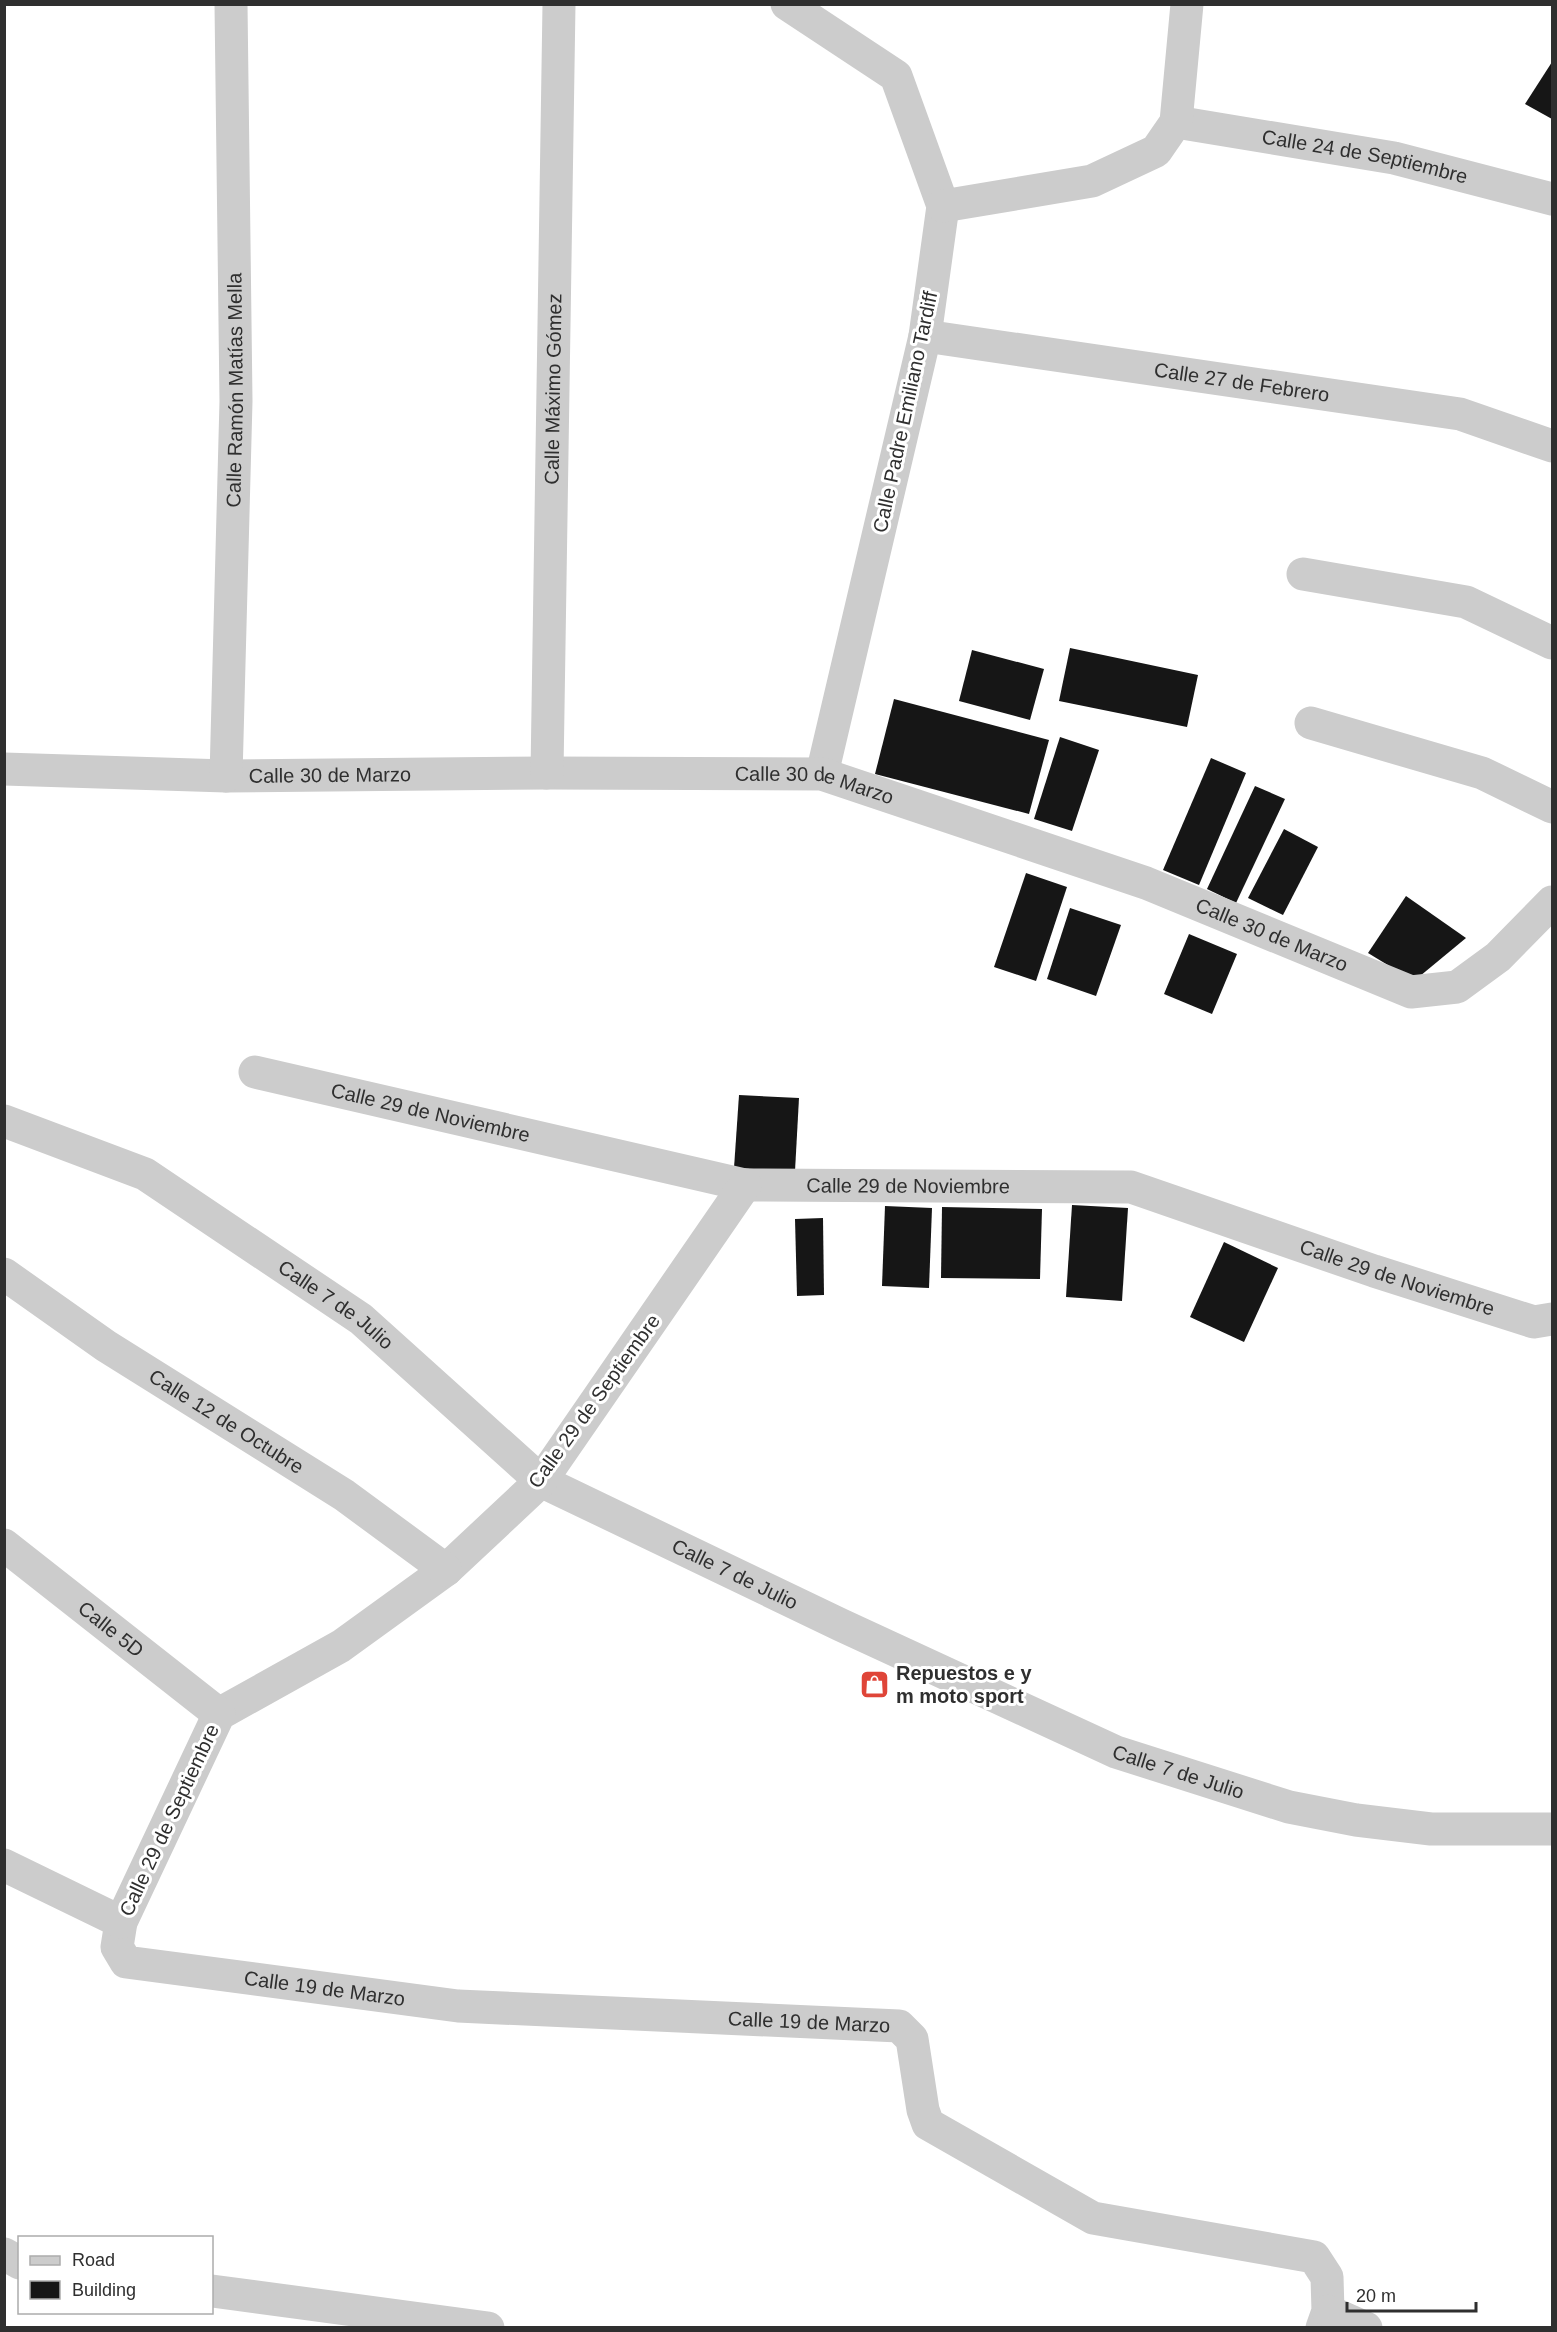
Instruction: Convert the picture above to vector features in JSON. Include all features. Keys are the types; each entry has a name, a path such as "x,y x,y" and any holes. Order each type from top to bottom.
{"street":[{"name":"Calle Ramón Matías Mella","path":"226,776 236,402 231,4"},
{"name":"Calle Máximo Gómez","path":"547,773 559,4"},
{"name":"Calle Padre Emiliano Tardiff","path":"787,4 896,76 944,206 925,336 822,774"},
{"path":"944,206 1092,181 1156,151 1176,122 1187,4"},
{"name":"Calle 24 de Septiembre","path":"1176,122 1394,158 1552,199"},
{"name":"Calle 27 de Febrero","path":"925,336 1460,414 1552,446"},
{"path":"1304,574 1466,602 1552,643"},
{"path":"1311,723 1482,773 1552,807"},
{"name":"Calle 30 de Marzo","path":"4,769 226,776 547,773 822,774 1146,883 1411,992 1457,987 1498,957 1552,902"},
{"name":"Calle 29 de Noviembre","path":"255,1072 745,1185 1131,1187 1374,1271 1534,1322 1552,1319"},
{"name":"Calle 7 de Julio","path":"4,1121 145,1174 361,1319 542,1481 841,1625 1116,1752 1289,1807 1356,1820 1431,1828 1552,1829"},
{"name":"Calle 29 de Septiembre","path":"126,1962 117,1947 121,1922 219,1714 341,1646 446,1570 542,1481 745,1185"},
{"name":"Calle 12 de Octubre","path":"4,1275 106,1346 344,1496 446,1570"},
{"name":"Calle 5D","path":"4,1545 219,1714"},
{"path":"4,1865 121,1922"},
{"name":"Calle 19 de Marzo","path":"126,1962 458,2006 899,2025 912,2039 923,2110 928,2124 1093,2218 1314,2256 1327,2277 1325,2319"},
{"path":"4,2254 18,2262"},
{"path":"213,2291 488,2328"},
{"path":"1325,2319 1366,2328"}],"building":[{"path":"1552,62 1552,119 1525,104"},
{"path":"1070,648 1198,675 1187,727 1059,701"},
{"path":"972,650 1044,669 1030,720 959,701"},
{"path":"894,699 1049,740 1029,814 875,774"},
{"path":"1060,737 1099,750 1072,831 1034,819"},
{"path":"1211,758 1246,773 1199,885 1163,870"},
{"path":"1255,786 1285,799 1236,903 1207,889"},
{"path":"1284,829 1318,847 1283,915 1248,898"},
{"path":"1026,873 1067,887 1036,981 994,967"},
{"path":"1406,896 1466,938 1414,981 1368,953"},
{"path":"1070,908 1121,925 1096,996 1047,979"},
{"path":"1189,934 1237,954 1212,1014 1164,994"},
{"path":"739,1095 799,1098 795,1171 734,1168"},
{"path":"1072,1205 1128,1208 1122,1301 1066,1297"},
{"path":"885,1206 932,1208 929,1288 882,1286"},
{"path":"942,1207 1042,1209 1040,1279 941,1278"},
{"path":"823,1218 824,1295 797,1296 795,1219"},
{"path":"1224,1242 1278,1268 1244,1342 1190,1317"}],"place":[{"name":"Repuestos e y m moto sport","path":"875,1685"}]}
